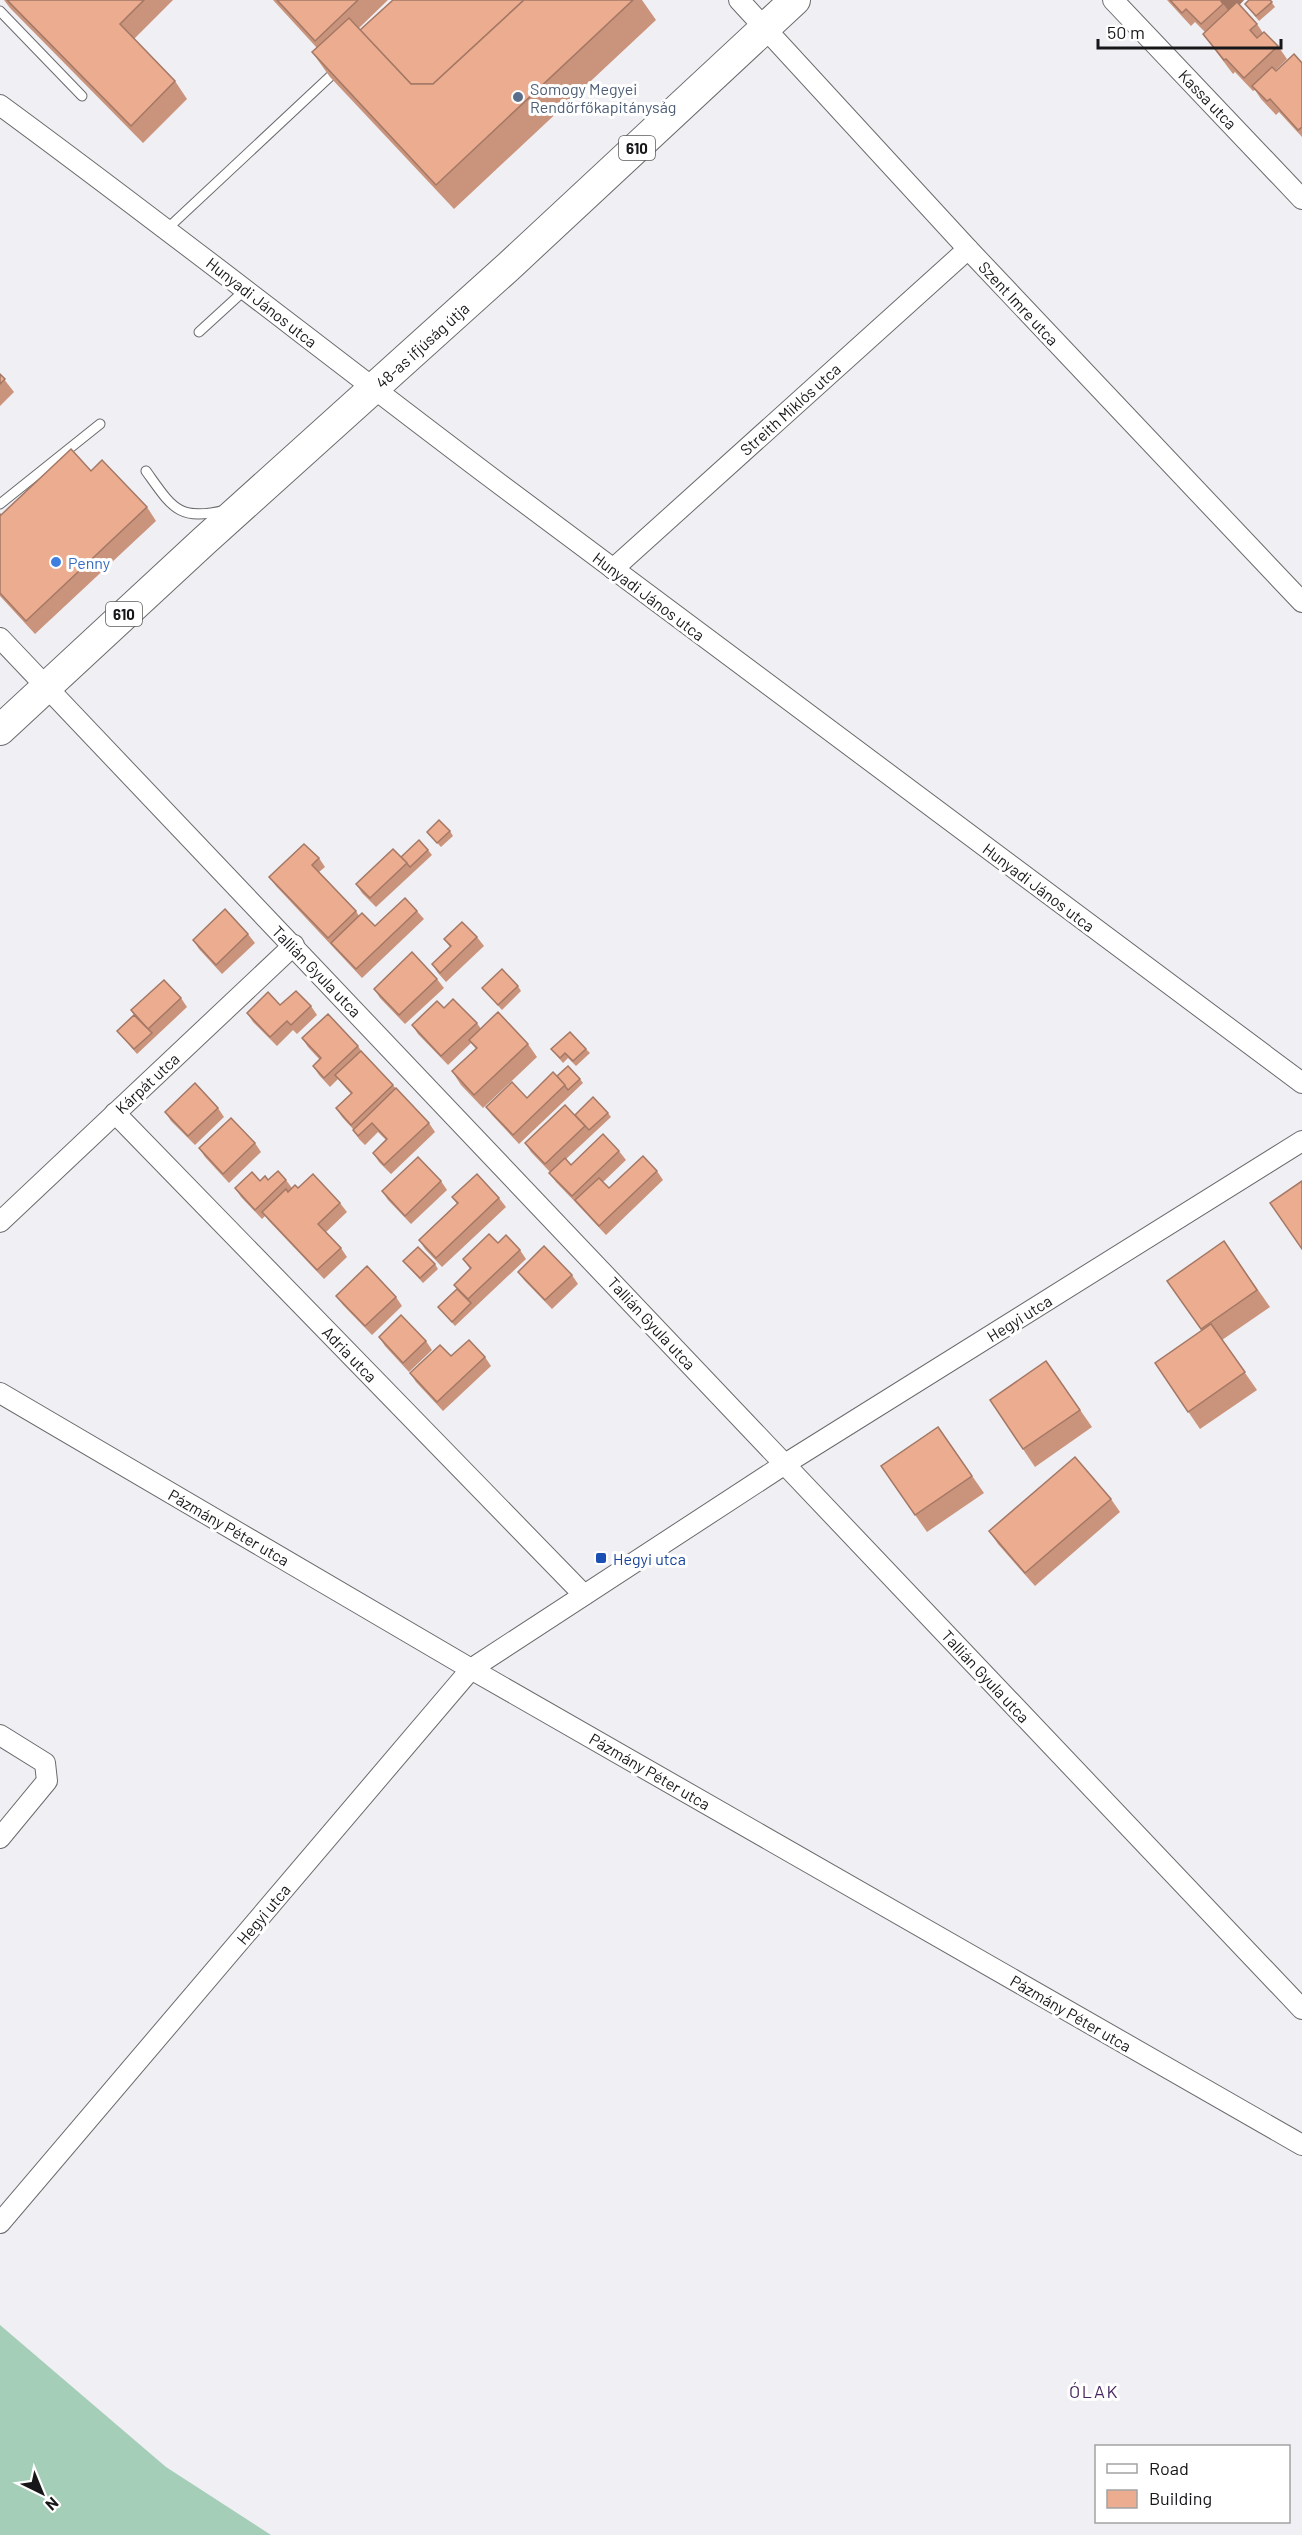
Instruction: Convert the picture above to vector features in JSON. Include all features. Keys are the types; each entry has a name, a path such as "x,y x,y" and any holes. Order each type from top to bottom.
{"main road":[{"name":"48-as ifjúság útja","path":"45,687 795,0"},
{"name":"610","path":"0,730 45,687"}],"street":[{"name":"Szent Imre utca","path":"739,0 968,249 1302,602"},
{"name":"Kassa utca","path":"1113,0 1302,199"},
{"name":"Hunyadi János utca","path":"0,105 168,228 373,388 613,569 1302,1083"},
{"name":"Streith Miklós utca","path":"613,569 968,249"},
{"name":"Tallián Gyula utca","path":"0,638 1302,2009"},
{"name":"Kárpát utca","path":"0,1222 294,945"},
{"name":"Adria utca","path":"115,1113 584,1595"},
{"name":"Hegyi utca","path":"0,2223 471,1669 785,1464 1302,1141"},
{"name":"Pázmány Péter utca","path":"0,1393 471,1669 1302,2145"},
{"path":"0,1734 45,1763 47,1781 0,1838"}],"lane":[{"path":"0,11 82,96"},
{"path":"168,228 341,65"},
{"path":"199,332 246,289"},
{"path":"0,504 100,424"},
{"path":"146,471 168,502 186,514 224,510 249,500"}],"green space":[{"path":"0,2325 166,2467 271,2535 0,2535"}],"building":[{"path":"7,0 144,0 120,24 175,81 131,126"},
{"path":"277,0 358,0 315,41"},
{"path":"393,0 524,0 433,84 411,84 360,30"},
{"name":"Somogy Megyei Rendőrfőkapitányság","path":"524,0 633,0 436,185 312,52 349,18 411,84 433,84"},
{"path":"1170,0 1222,0 1223,4 1201,24 1186,9 1182,13"},
{"path":"1249,0 1270,0 1272,2 1256,16 1245,4"},
{"path":"1237,2 1257,24 1250,30 1257,38 1264,32 1278,46 1244,78 1226,59 1224,60 1203,34"},
{"path":"1294,54 1302,63 1302,127 1298,130 1270,99 1267,101 1252,86 1272,67 1276,71"},
{"path":"0,374 5,379 0,384"},
{"name":"Penny","path":"71,449 91,471 102,460 147,507 26,621 0,593 0,514"},
{"path":"439,820 450,831 437,843 427,832"},
{"path":"419,840 428,850 410,867 401,857"},
{"path":"304,844 319,858 312,865 356,911 328,938 269,877"},
{"path":"393,849 407,863 370,898 356,884"},
{"path":"405,898 417,911 356,969 331,943 362,913 375,926"},
{"path":"225,909 248,934 216,965 193,940"},
{"path":"462,922 477,937 440,973 432,964 451,946 444,939"},
{"path":"412,952 437,979 399,1015 374,989"},
{"path":"502,969 518,986 498,1005 482,988"},
{"path":"164,980 181,998 148,1029 131,1010"},
{"path":"296,991 311,1006 291,1025 287,1021 270,1037 247,1013 268,992 280,1005"},
{"path":"453,999 477,1023 441,1056 412,1025 437,1001 444,1008"},
{"path":"498,1012 528,1044 474,1095 452,1071 477,1048 469,1040"},
{"path":"328,1014 358,1046 324,1078 313,1066 321,1058 302,1038"},
{"path":"134,1015 152,1033 134,1049 117,1031"},
{"path":"570,1032 586,1049 573,1061 565,1053 560,1058 551,1049"},
{"path":"361,1051 393,1085 351,1125 336,1108 352,1093 335,1075"},
{"path":"568,1066 580,1079 568,1090 557,1076"},
{"path":"553,1072 565,1085 513,1135 486,1107 512,1082 527,1098"},
{"path":"195,1083 218,1108 188,1136 165,1112"},
{"path":"396,1088 429,1123 384,1165 373,1153 387,1139 372,1123 358,1136 353,1130"},
{"path":"593,1097 608,1113 589,1130 575,1115"},
{"path":"565,1105 585,1126 545,1164 525,1143"},
{"path":"231,1118 255,1143 223,1174 199,1148"},
{"path":"603,1134 619,1151 572,1196 549,1173 565,1158 571,1165"},
{"path":"643,1156 657,1171 599,1226 575,1200 599,1178 609,1188"},
{"path":"418,1157 441,1181 405,1216 382,1191"},
{"path":"278,1171 286,1180 255,1210 235,1188 252,1172 260,1181 265,1176 268,1180"},
{"path":"313,1174 340,1203 318,1224 341,1248 317,1270 262,1212 286,1189 288,1192 295,1185 298,1188"},
{"path":"477,1174 499,1198 436,1258 419,1240 458,1203 452,1197"},
{"path":"1302,1181 1302,1249 1270,1203"},
{"path":"489,1234 498,1243 506,1235 520,1250 468,1299 454,1285 471,1268 463,1259"},
{"path":"1224,1241 1257,1290 1201,1329 1167,1281"},
{"path":"544,1246 572,1275 545,1300 518,1272"},
{"path":"418,1247 435,1264 420,1278 403,1261"},
{"path":"367,1266 396,1297 365,1326 336,1296"},
{"path":"457,1289 471,1303 452,1322 438,1307"},
{"path":"401,1315 426,1341 403,1363 379,1337"},
{"path":"1211,1324 1245,1372 1188,1412 1155,1363"},
{"path":"469,1340 485,1357 437,1402 410,1373 440,1345 451,1356"},
{"path":"1046,1361 1080,1410 1023,1449 990,1400"},
{"path":"938,1427 972,1476 915,1515 881,1466"},
{"path":"1075,1457 1111,1499 1025,1573 989,1531"}],"place":[{"name":"Somogy Megyei Rendőrfőkapitányság","path":"518,97"},
{"name":"Penny","path":"56,562"},
{"name":"Hegyi utca","path":"601,1558"}],"district":[{"name":"ÓLAK","path":"1094,2391"}]}
